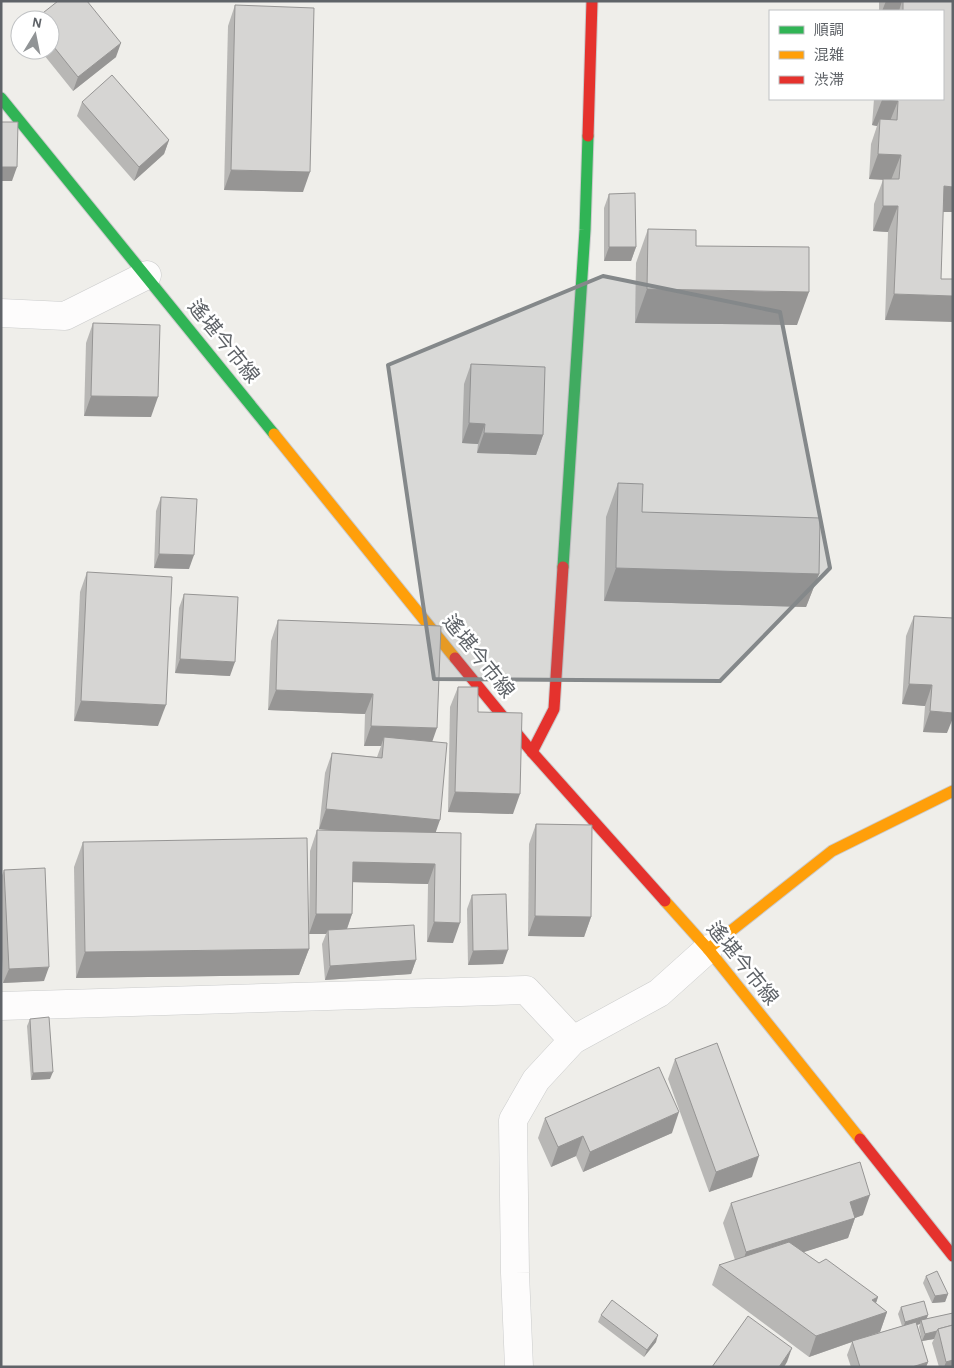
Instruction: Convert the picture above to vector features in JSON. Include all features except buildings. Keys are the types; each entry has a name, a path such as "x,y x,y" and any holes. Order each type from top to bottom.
{"main road":[{"path":"532,752 554,709 585,230 592,1"},
{"name":"遙堪今市線","path":"1,98 147,275 532,752 708,949 953,1256"},
{"path":"708,949 832,851 953,791"}],"street":[{"path":"1,314 65,316 147,275"},
{"path":"519,1367 512,1120 536,1080 574,1040 659,993 708,949"},
{"path":"1,1006 526,990 574,1040"}],"highlighted area":[{"path":"603,276 780,312 830,568 720,681 434,679 388,365"}],"traffic: fast":[{"path":"1,98 274,434"},
{"path":"563,567 585,230 588,136"}],"traffic: slow":[{"path":"274,434 455,658"},
{"path":"708,949 832,851 953,791"},
{"path":"665,901 708,949 860,1139"}],"traffic: jam":[{"path":"588,136 592,1"},
{"path":"532,752 554,709 563,567"},
{"path":"455,658 532,752 665,901"},
{"path":"860,1139 953,1256"}]}
